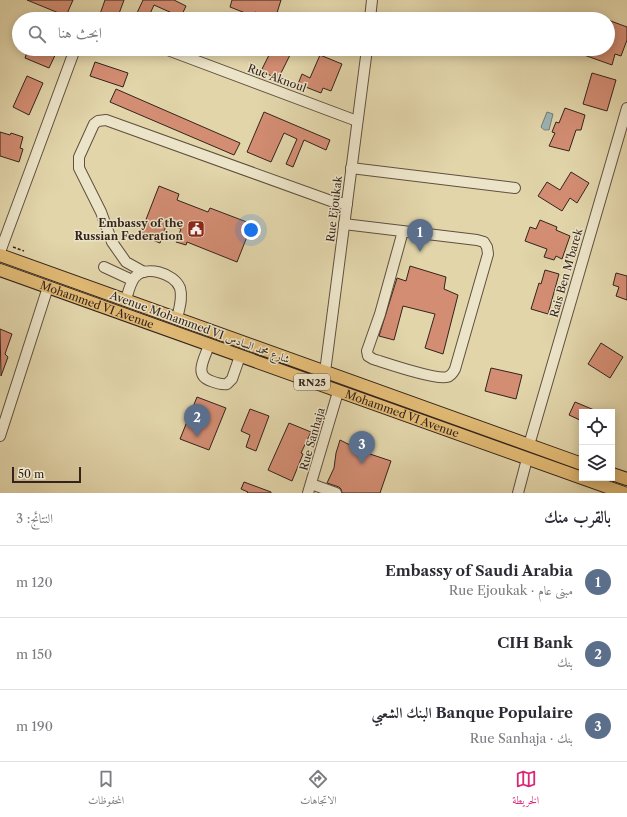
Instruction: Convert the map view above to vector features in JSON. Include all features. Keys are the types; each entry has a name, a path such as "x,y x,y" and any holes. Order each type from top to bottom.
{"main road":[{"name":"Avenue Mohammed VI شارع محمد السادس","path":"0,255 579,463"},
{"name":"Mohammed VI Avenue","path":"0,270 624,493"},
{"path":"615,475 626,478"}],"street":[{"path":"371,12 372,0"},
{"path":"2,247 72,56"},
{"name":"Rue Aknoul","path":"184,56 357,121"},
{"name":"Rue Ejoukak","path":"325,372 366,56"},
{"name":"Rais Ben M’barek","path":"529,445 627,108"},
{"path":"144,272 126,262 112,242 101,212 79,168 79,156 94,124 98,120 106,120 330,201 347,204"},
{"path":"351,168 516,188"},
{"path":"344,224 403,231 477,240 484,242 487,247 488,254 455,369 448,377 440,378 373,359 368,356 368,351 403,231"},
{"path":"104,267 132,280"},
{"path":"126,300 132,280 136,275 144,272 163,273 172,277 181,290 181,302 177,319"},
{"path":"0,436 48,287"},
{"path":"209,345 201,374 205,378 220,384 227,384 230,381 240,356"},
{"name":"Rue Sanhaja","path":"310,488 338,392"},
{"path":"518,493 527,459"},
{"path":"310,488 336,493"}],"path":[{"path":"2,247 27,253"}],"water":[{"path":"547,112 553,114 549,130 544,130 541,127"}],"building":[{"path":"27,0 73,0 68,12 56,12"},
{"path":"105,0 124,0 120,12 101,12"},
{"path":"143,0 174,0 186,6 183,12 170,12 154,5 151,12 137,12"},
{"path":"232,0 281,0 277,12 243,12 230,7"},
{"path":"615,23 627,27 627,40 621,56 615,54"},
{"path":"26,56 55,56 49,68 25,58"},
{"path":"268,56 290,56 278,79 261,71"},
{"path":"320,56 342,64 331,91 323,88 321,93 298,84 302,74 310,78"},
{"path":"587,56 614,56 612,65"},
{"path":"95,62 128,73 123,87 90,76"},
{"path":"592,73 616,80 607,111 583,104"},
{"path":"27,76 43,83 29,115 13,107"},
{"path":"116,89 240,143 234,155 110,102"},
{"path":"565,108 585,115 581,130 576,130 569,151 549,146 555,133 552,132 556,122 559,123"},
{"path":"264,112 330,140 326,150 304,140 293,167 286,164 297,139 284,133 271,162 247,152"},
{"path":"0,132 10,135 11,133 23,137 20,148 23,149 19,162 0,156"},
{"path":"571,172 589,183 577,203 570,198 562,211 538,196 547,182 560,190"},
{"path":"159,186 179,194 177,200 208,212 210,208 252,224 237,262 187,242 186,245 176,242 181,229 167,223 160,243 140,235"},
{"path":"540,220 557,227 556,230 570,236 562,259 556,256 554,260 544,257 547,249 525,241 530,227 536,229"},
{"path":"410,266 446,277 444,289 458,295 443,354 425,348 435,314 403,306 394,340 379,336 397,278 406,281"},
{"path":"545,270 559,274 548,314 531,309 539,283 541,284"},
{"path":"616,273 627,276 627,300 616,296 619,287 613,285"},
{"path":"0,329 12,334 5,354 8,357 1,376"},
{"path":"601,343 623,357 610,378 588,364"},
{"path":"491,368 522,375 516,399 485,391"},
{"path":"197,397 226,408 209,450 180,439"},
{"path":"575,402 592,409 579,409 579,420 569,415"},
{"path":"250,409 269,416 256,451 246,447 250,435 241,431"},
{"path":"289,423 311,432 301,453 303,454 292,481 268,470"},
{"path":"340,440 364,452 391,461 380,493 342,493 339,487 327,483 334,468"},
{"path":"244,482 271,493 247,493 248,492 241,489"}],"place":[{"name":"Embassy of the Russian Federation","path":"196,229"},
{"name":"Embassy of Saudi Arabia","path":"420,252"},
{"name":"CIH Bank","path":"197,437"},
{"name":"Banque Populaire البنك الشعبي","path":"362,464"}]}
